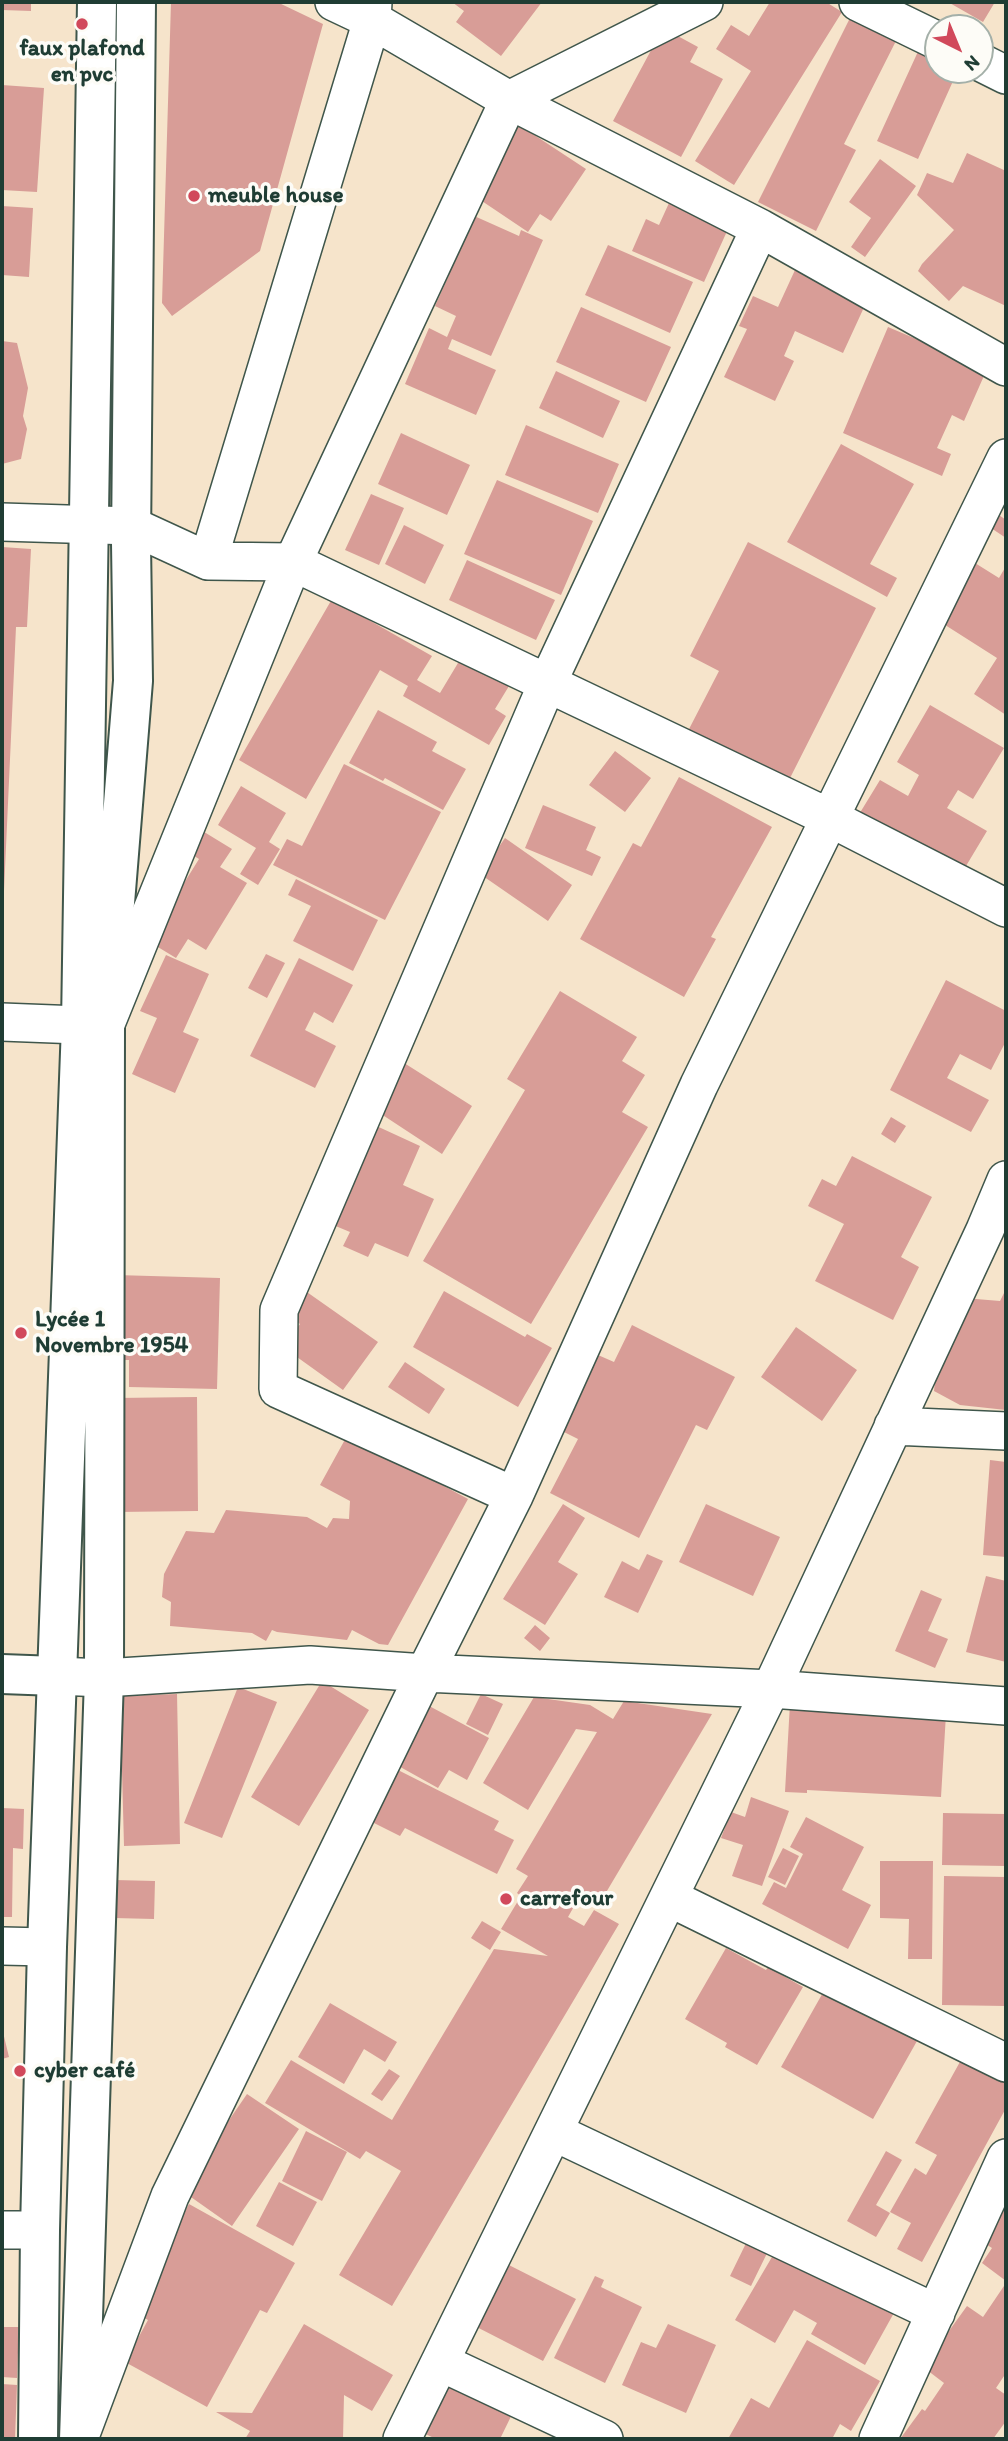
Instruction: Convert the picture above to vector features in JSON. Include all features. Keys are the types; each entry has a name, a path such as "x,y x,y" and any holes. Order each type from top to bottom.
{"main road":[{"path":"79,2439 104,1678 88,524 97,2"},
{"path":"37,2439 47,1947 56,1676 93,1025 133,681 136,2"},
{"path":"2,1674 56,1676"}],"street":[{"path":"334,2 373,11 509,100 760,228 1006,368"},
{"path":"2,1022 93,1025 293,562 509,100 704,2"},
{"path":"858,2 924,34"},
{"path":"208,561 373,11"},
{"path":"514,1496 278,1390 279,1310 547,684 760,228"},
{"path":"79,2439 170,2196 514,1496 699,1085 1006,458"},
{"path":"2,522 132,526 208,561 293,562 830,818 1006,908"},
{"path":"402,2439 670,1898 893,1426 996,1236 1006,1180"},
{"path":"893,1426 1006,1431"},
{"path":"56,1676 104,1678 310,1665 771,1689 1006,1706"},
{"path":"670,1898 1006,2063"},
{"path":"2,1946 47,1947"},
{"path":"554,2132 936,2313"},
{"path":"878,2439 1006,2158"},
{"path":"2,2230 40,2230"},
{"path":"440,2362 604,2439"}],"building":[{"path":"2,2 31,2 31,11 2,10"},
{"path":"171,2 277,2 323,24 260,251 172,316 162,303"},
{"path":"452,2 542,2 501,56 456,22 464,11"},
{"path":"770,2 826,2 842,12 734,185 695,161 751,71 716,49 731,25 749,36"},
{"path":"948,2 995,2 988,14 969,14"},
{"path":"855,8 901,31 844,144 856,150 816,231 758,202"},
{"path":"663,28 698,47 690,62 723,79 681,157 613,121"},
{"path":"921,45 924,46 924,84 952,84 918,159 877,141"},
{"path":"2,85 44,88 37,192 2,190"},
{"path":"513,121 586,169 551,221 540,214 528,232 467,191"},
{"path":"967,153 1006,171 1006,306 963,286 949,301 918,271 954,230 917,195 927,173 953,183"},
{"path":"880,159 916,186 865,257 851,247 871,218 849,202"},
{"path":"674,192 733,218 704,282 632,251 646,219 659,225"},
{"path":"2,206 33,208 29,277 2,275"},
{"path":"472,215 519,236 521,230 543,240 491,356 452,339 448,349 496,370 476,415 405,384 429,328 447,337 456,316 435,306"},
{"path":"608,245 693,282 670,333 585,295"},
{"path":"795,270 866,303 843,353 795,331 784,356 794,361 775,401 724,377 747,329 739,326 753,296 778,307"},
{"path":"581,307 671,347 646,402 556,362"},
{"path":"888,327 987,369 964,421 952,415 937,448 951,454 942,476 843,433"},
{"path":"2,341 17,343 28,388 23,416 27,429 21,459 2,464"},
{"path":"556,371 620,401 603,438 539,408"},
{"path":"526,425 619,464 598,513 505,475"},
{"path":"401,433 470,465 447,515 378,484"},
{"path":"841,444 914,484 870,564 897,578 887,597 787,542"},
{"path":"497,480 593,521 561,595 464,554"},
{"path":"371,494 404,508 379,565 345,550"},
{"path":"999,515 1006,520 1006,538 991,528"},
{"path":"404,525 444,545 425,584 385,564"},
{"path":"748,542 876,608 788,782 688,731 719,671 690,656"},
{"path":"2,547 31,549 27,627 16,627 4,891 2,891"},
{"path":"967,558 999,578 1006,566 1006,715 974,694 997,658 931,616"},
{"path":"467,560 555,600 536,640 449,600"},
{"path":"332,599 432,656 417,680 440,693 461,658 509,686 495,709 506,716 489,745 403,696 408,686 380,670 306,799 239,760"},
{"path":"930,705 1004,748 973,799 958,790 947,808 987,831 960,876 858,816 880,780 908,796 919,775 897,762"},
{"path":"378,710 437,742 432,751 466,769 443,810 385,778 383,781 349,763"},
{"path":"615,751 651,778 625,812 589,785"},
{"path":"344,764 441,812 385,920 273,865 287,839 302,846"},
{"path":"679,777 772,827 711,937 716,939 684,997 580,939 633,843 641,847"},
{"path":"241,786 286,813 269,842 280,849 258,885 240,874 256,848 218,825"},
{"path":"543,805 596,827 586,850 601,857 592,876 525,848"},
{"path":"196,827 232,849 220,867 247,883 206,950 188,939 176,958 148,941 199,859 183,849"},
{"path":"505,838 572,885 548,921 480,874"},
{"path":"296,879 378,920 353,971 293,941 311,906 288,895"},
{"path":"266,954 285,963 267,998 248,988"},
{"path":"166,955 209,974 183,1032 199,1039 175,1093 132,1074 157,1018 140,1011"},
{"path":"299,958 353,985 333,1023 314,1012 305,1030 336,1046 315,1088 250,1056"},
{"path":"946,980 1006,1011 1006,1041 991,1070 960,1054 947,1078 989,1100 971,1132 890,1090"},
{"path":"560,991 637,1037 622,1061 645,1075 622,1112 648,1127 531,1324 423,1261 525,1090 507,1079"},
{"path":"401,1061 472,1106 442,1154 372,1108"},
{"path":"891,1117 906,1126 895,1143 881,1134"},
{"path":"370,1123 420,1146 403,1185 434,1199 408,1257 375,1243 368,1257 343,1246 350,1232 326,1222"},
{"path":"852,1156 932,1197 901,1257 919,1267 893,1320 815,1281 844,1224 808,1206 822,1179 836,1186"},
{"path":"116,1275 220,1278 217,1389 129,1387 129,1360 120,1360"},
{"path":"1006,1289 1006,1410 960,1405 934,1391 937,1360 964,1298 1000,1301"},
{"path":"304,1290 378,1342 343,1390 283,1347 300,1324 286,1314"},
{"path":"444,1291 525,1337 527,1334 552,1348 518,1407 413,1347"},
{"path":"632,1325 735,1377 707,1430 696,1425 639,1538 550,1493 578,1439 560,1430 598,1355 614,1362"},
{"path":"796,1327 857,1370 822,1421 761,1377"},
{"path":"405,1362 445,1389 429,1414 388,1387"},
{"path":"197,1397 198,1511 117,1512 116,1398"},
{"path":"348,1434 468,1499 388,1645 379,1644 352,1630 347,1640 272,1630 266,1641 252,1633 170,1626 171,1602 162,1597 164,1574 186,1531 214,1533 226,1510 307,1517 327,1528 333,1518 349,1519 350,1501 320,1485"},
{"path":"990,1460 1006,1462 1006,1557 983,1555"},
{"path":"563,1504 585,1518 558,1562 578,1574 545,1625 503,1599"},
{"path":"706,1504 780,1537 753,1596 679,1562"},
{"path":"647,1554 663,1561 638,1613 604,1597 622,1561 639,1570"},
{"path":"986,1576 1006,1581 1006,1662 966,1652"},
{"path":"921,1590 942,1599 928,1631 948,1639 935,1668 895,1651"},
{"path":"535,1625 550,1638 540,1651 524,1638"},
{"path":"322,1681 369,1710 299,1826 251,1797"},
{"path":"238,1687 277,1702 222,1838 184,1823"},
{"path":"177,1694 180,1844 124,1846 120,1696"},
{"path":"481,1694 503,1704 488,1735 466,1724"},
{"path":"534,1697 590,1705 613,1719 624,1701 712,1714 598,1906 580,1896 568,1917 584,1926 594,1910 619,1924 392,2306 339,2275 401,2171 366,2151 360,2159 265,2103 291,2060 392,2120 494,1949 548,1956 501,1929 521,1896 517,1893 528,1876 516,1869 597,1732 576,1729 528,1810 483,1783"},
{"path":"418,1700 489,1738 467,1780 449,1770 438,1788 386,1759"},
{"path":"790,1703 946,1714 941,1797 807,1790 807,1793 785,1792"},
{"path":"396,1769 499,1821 494,1830 514,1840 497,1874 405,1828 400,1836 370,1821"},
{"path":"751,1797 789,1811 762,1886 732,1876 743,1845 721,1838 731,1812 745,1817"},
{"path":"2,1808 24,1809 23,1849 13,1848 12,1917 2,1917"},
{"path":"943,1813 1006,1814 1006,1866 942,1865"},
{"path":"806,1817 864,1847 842,1890 871,1905 848,1949 762,1904 774,1882 786,1888 803,1854 790,1847"},
{"path":"783,1848 799,1856 785,1885 768,1877"},
{"path":"880,1861 933,1861 932,1959 908,1959 909,1919 880,1918"},
{"path":"944,1876 1006,1877 1006,2006 942,2005"},
{"path":"115,1880 155,1881 154,1919 114,1918"},
{"path":"482,1921 501,1932 490,1950 471,1938"},
{"path":"726,1948 803,1987 757,2065 725,2047 727,2043 685,2019"},
{"path":"825,1989 917,2041 873,2119 781,2067"},
{"path":"330,2003 397,2042 385,2062 364,2049 344,2084 298,2057"},
{"path":"2,2028 9,2057 2,2059"},
{"path":"961,2060 1006,2080 1006,2108 922,2262 897,2249 911,2223 890,2212 915,2168 926,2175 937,2155 915,2143"},
{"path":"389,2069 400,2076 382,2101 371,2094"},
{"path":"247,2094 299,2129 232,2226 181,2190"},
{"path":"306,2131 347,2152 322,2201 282,2181"},
{"path":"886,2151 902,2160 876,2205 890,2213 876,2237 847,2221"},
{"path":"279,2182 317,2202 293,2246 256,2226"},
{"path":"1006,2195 1006,2281 982,2263 992,2248 976,2238"},
{"path":"189,2204 295,2263 267,2313 260,2310 207,2407 125,2362 148,2320 130,2310"},
{"path":"751,2233 772,2243 751,2286 730,2276"},
{"path":"779,2245 895,2311 865,2365 811,2334 817,2323 794,2310 775,2343 735,2320"},
{"path":"497,2259 576,2299 543,2361 465,2321"},
{"path":"595,2276 604,2280 601,2287 642,2307 605,2383 554,2358"},
{"path":"1006,2283 1006,2373 996,2388 1006,2395 1006,2421 993,2439 900,2439 922,2409 925,2411 944,2383 923,2367 967,2306 983,2317"},
{"path":"304,2324 393,2375 372,2411 344,2395 343,2439 245,2439 250,2431 216,2412 252,2413"},
{"path":"668,2324 716,2345 686,2413 622,2385 641,2342 656,2348"},
{"path":"2,2327 19,2327 17,2378 2,2377"},
{"path":"807,2340 880,2381 851,2431 840,2424 832,2439 728,2439 751,2398 769,2408"},
{"path":"442,2368 517,2404 500,2439 436,2439 413,2428"},
{"path":"2,2384 17,2385 15,2439 2,2439"}],"place":[{"name":"faux plafond en pvc","path":"82,24"},
{"name":"meuble house","path":"194,196"},
{"name":"Lycée 1 Novembre 1954","path":"21,1333"},
{"name":"carrefour","path":"506,1899"},
{"name":"cyber café","path":"20,2071"}]}
